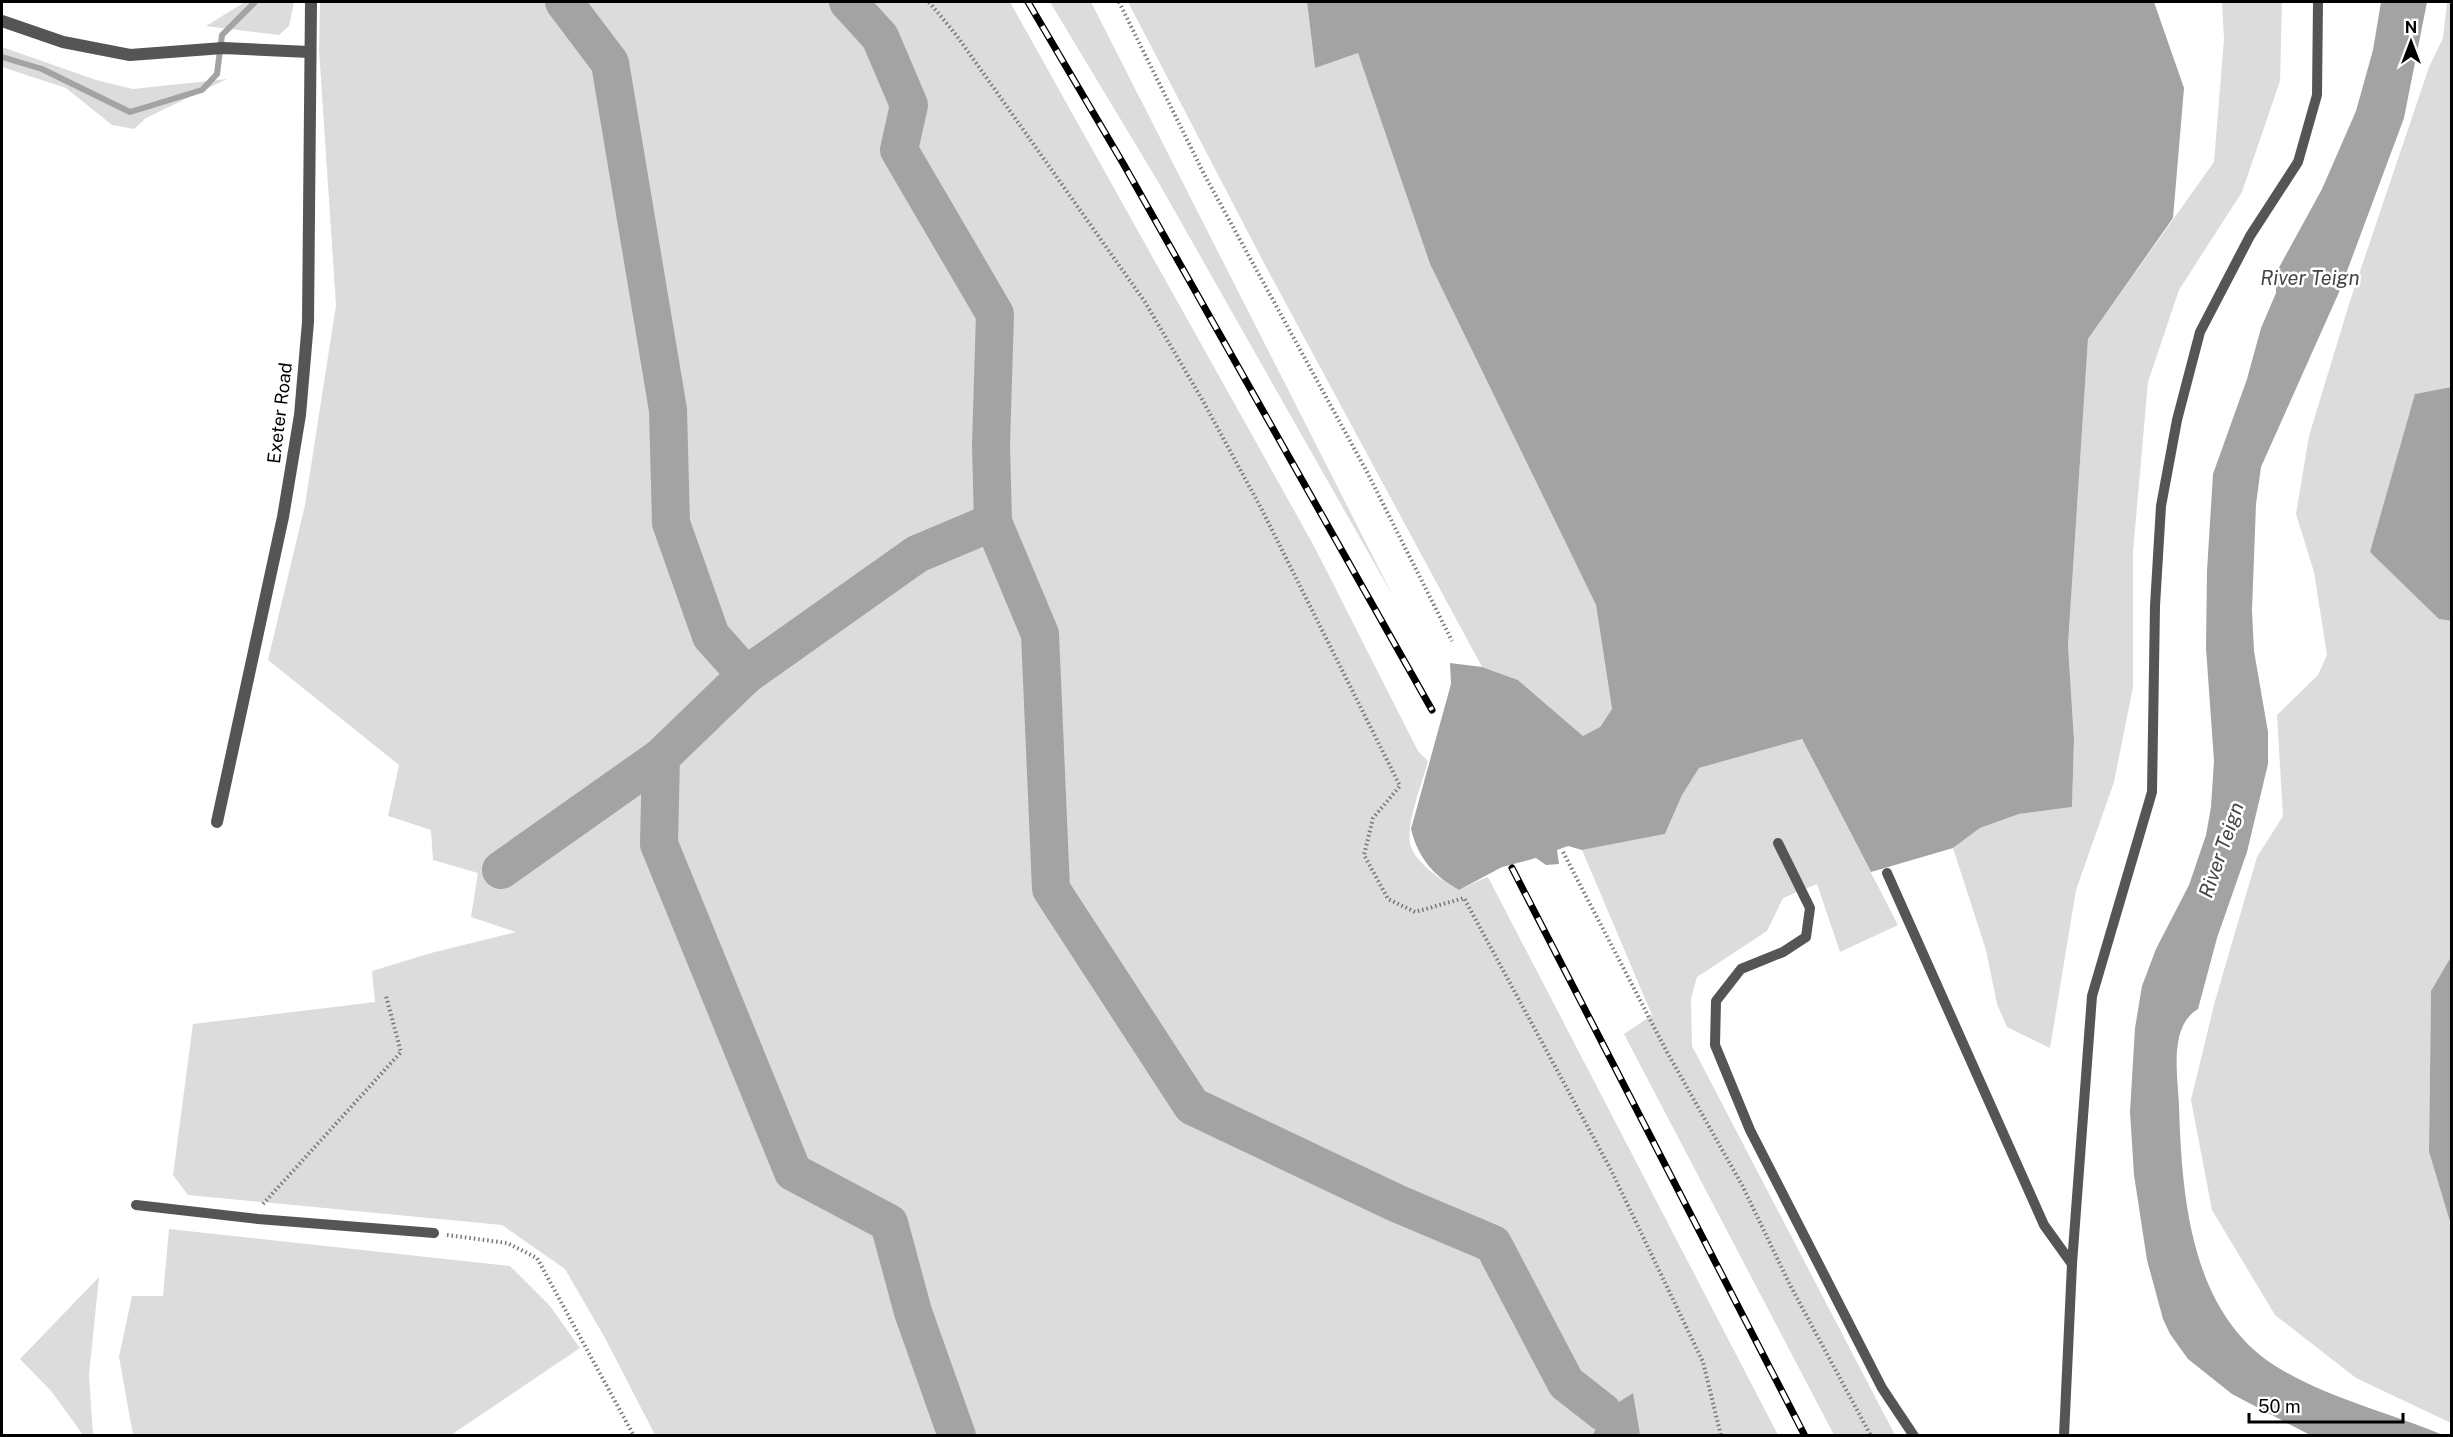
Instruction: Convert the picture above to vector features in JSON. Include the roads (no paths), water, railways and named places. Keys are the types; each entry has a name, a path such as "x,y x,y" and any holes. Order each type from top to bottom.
{"street":[{"name":"Exeter Road","path":"217,822 283,517 300,415 308,322 311,2"},
{"path":"2,21 63,42 130,55 223,48 309,52"}],"lane":[{"path":"2064,1436 2072,1264 2092,996 2152,792 2155,606 2163,495 2177,420 2200,332 2250,237 2298,162 2317,95 2318,2"},
{"path":"1778,843 1810,908 1806,937 1783,952 1741,969 1716,1001 1715,1045 1750,1130 1882,1388 1914,1436"},
{"path":"1887,873 2044,1224 2072,1264"},
{"path":"135,1205 258,1219 434,1233"},
{"path":"2065,1424 2070,1436"}],"water":[{"path":"1307,2 2154,2 2184,88 2173,218 2088,339 2068,645 2074,740 2072,807 2019,814 1980,828 1953,848 1871,872 1802,739 1699,768 1682,795 1665,834 1582,850 1568,846 1557,850 1559,864 1546,865 1536,858 1502,867 1459,890 1442,879 1428,865 1418,849 1411,829 1451,684 1450,663 1482,667 1518,680 1583,736 1600,727 1612,709 1596,605 1430,264 1358,53 1315,68"},
{"name":"River Teign","path":"2381,2 2427,2 2404,118 2340,290 2261,467 2256,504 2252,611 2254,651 2268,732 2268,764 2247,852 2217,938 2198,1009 2182,1028 2177,1053 2181,1142 2189,1217 2198,1254 2210,1288 2228,1320 2252,1348 2282,1370 2341,1398 2443,1435 2310,1435 2232,1394 2188,1359 2170,1334 2163,1319 2147,1260 2134,1175 2130,1112 2135,1028 2142,986 2156,949 2189,885 2206,835 2211,807 2214,761 2206,648 2207,571 2213,474 2247,379 2261,328 2276,293 2276,273 2322,189 2356,111 2373,50"},
{"path":"2452,387 2451,621 2439,619 2370,552 2415,394"},
{"path":"2451,957 2451,1225 2429,1152 2431,991"},
{"path":"1633,1393 1640,1433 1636,1435 1593,1435 1603,1412"}],"waterway":[{"path":"2,57 42,69 130,112 202,90 217,74 222,35 255,2"},
{"path":"564,2 610,63 668,410 671,523 711,636 746,675 917,554 993,522"},
{"path":"848,2 880,37 909,105 899,150 995,314 991,445 993,522 1040,634 1051,889 1192,1106 1396,1203 1493,1244 1566,1383 1603,1412"},
{"path":"746,675 661,757 659,844 793,1172 889,1223 913,1312 957,1436"},
{"path":"501,870 661,757"}],"railway":[{"path":"1028,2 1124,165 1432,710"},
{"path":"1512,868 1805,1436"}]}
